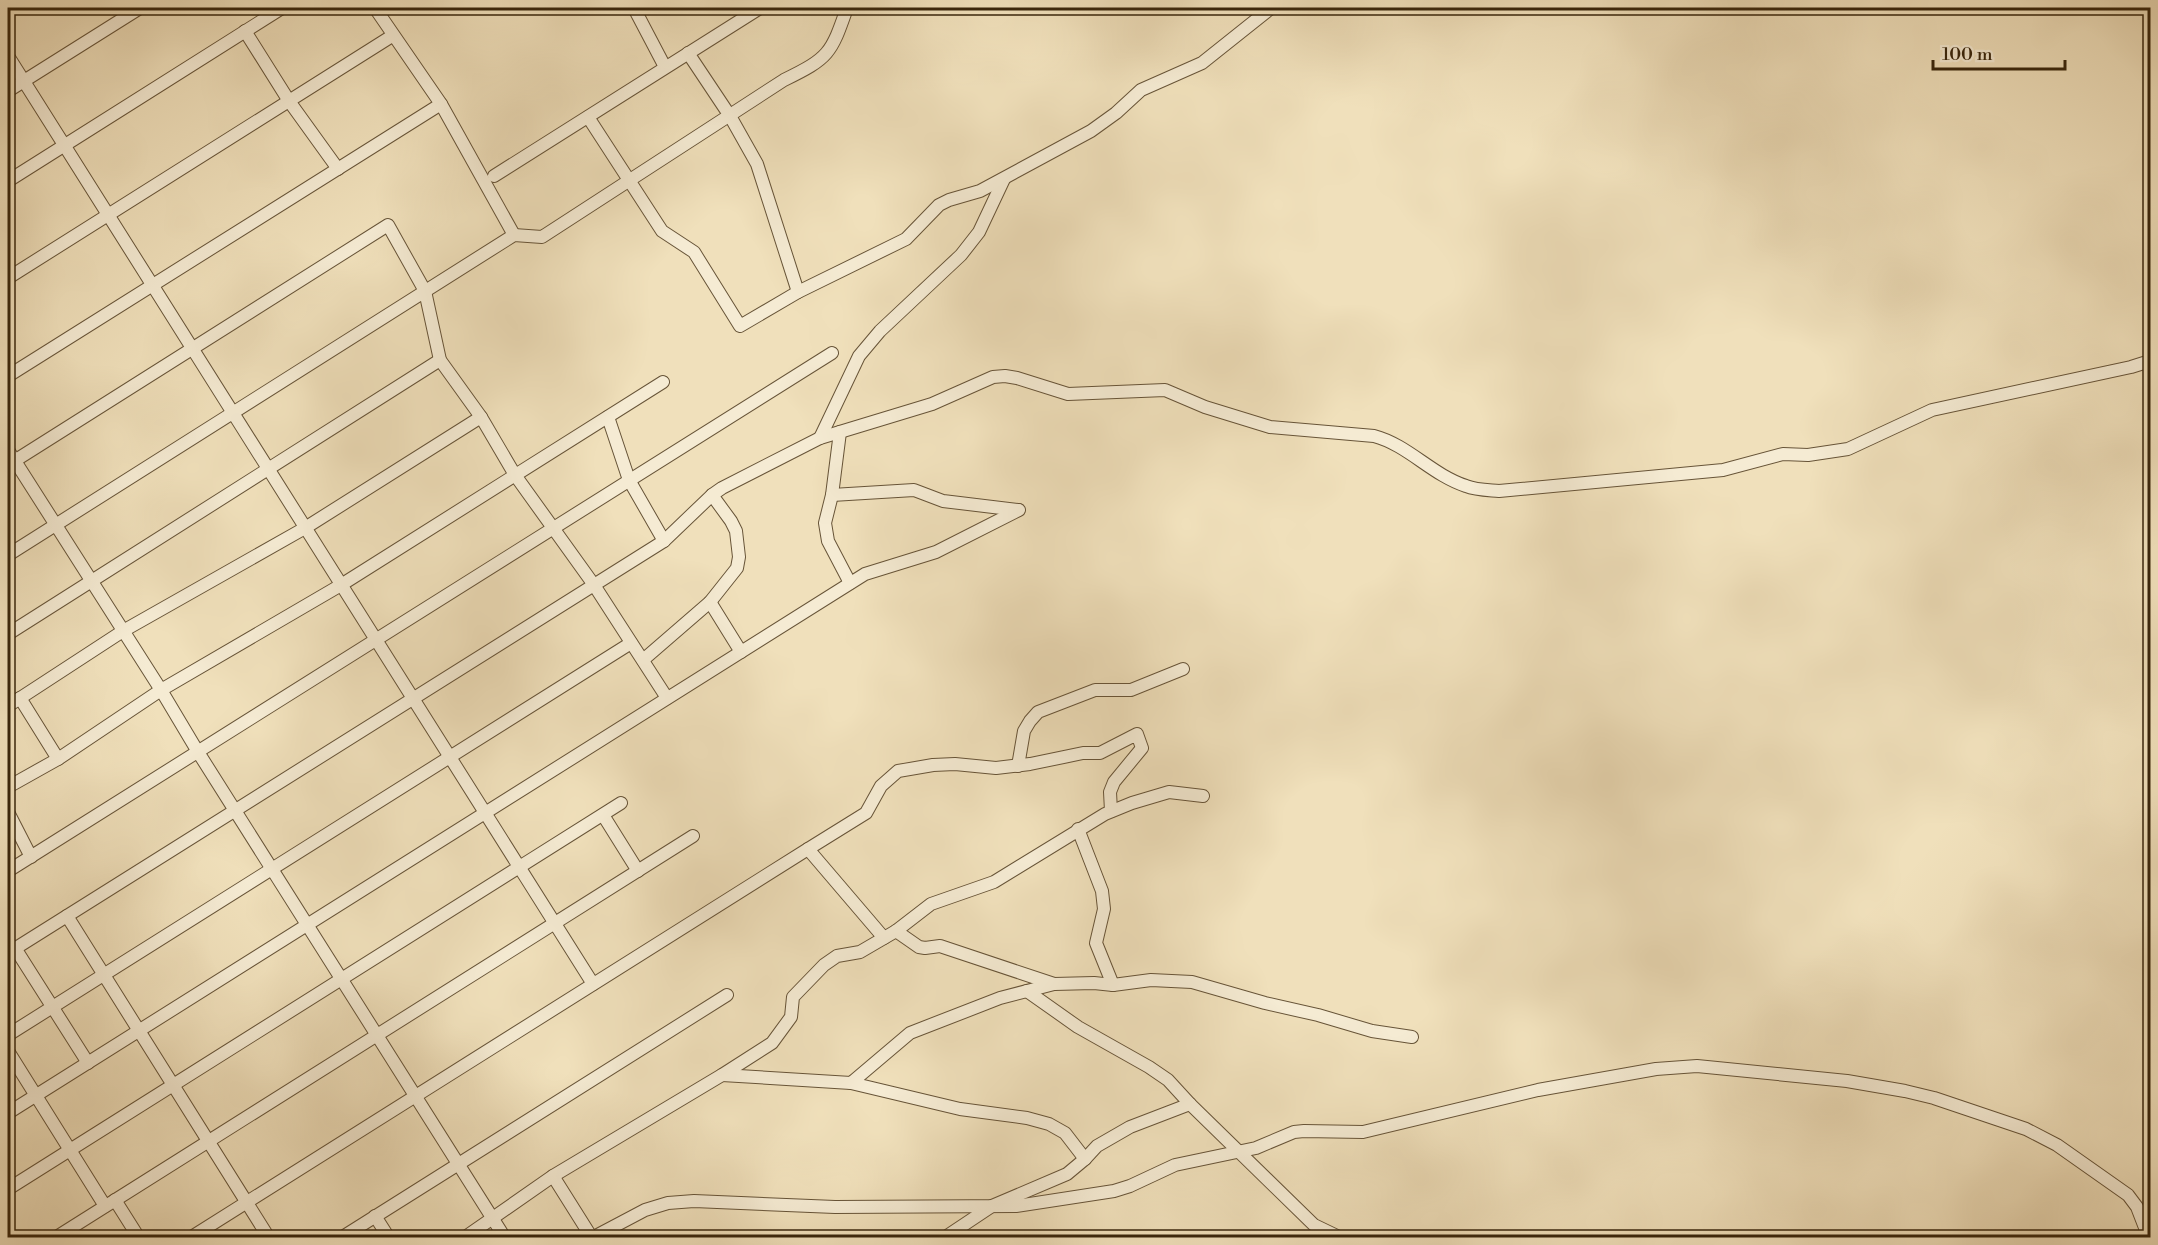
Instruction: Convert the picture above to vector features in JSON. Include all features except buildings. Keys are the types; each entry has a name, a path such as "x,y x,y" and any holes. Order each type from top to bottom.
{"street":[{"path":"8,91 140,8"},
{"path":"8,181 282,8"},
{"path":"375,8 392,36 441,104 514,235"},
{"path":"633,8 665,68"},
{"path":"494,176 759,8"},
{"path":"8,555 514,235 543,237 822,58 836,40 847,8"},
{"path":"588,117 662,231 694,252 740,326 798,292 906,239 939,205 980,191 1091,131 1116,113 1141,90 1202,63 1271,8"},
{"path":"245,31 289,101 338,169"},
{"path":"8,278 392,36"},
{"path":"688,53 730,116 757,164 798,292"},
{"path":"8,56 593,984"},
{"path":"8,376 441,104"},
{"path":"819,438 859,356 880,332 961,255 979,232 1004,179"},
{"path":"505,1238 161,690 10,458 192,349 388,225 425,291 440,360 481,417 515,475 594,585 667,698"},
{"path":"8,871 832,353"},
{"path":"8,634 440,360"},
{"path":"88,1063 52,1007 11,951 664,541 712,495 738,479 819,438 932,404 993,377 1005,376 1068,394 1165,390 1205,407 1270,427 1374,436 1387,440 1445,477 1466,487 1481,490 1514,490 1723,471 1783,454 1808,455 1848,449 1932,410 2097,375 2151,361"},
{"path":"8,787 58,759 161,690 341,585 663,382"},
{"path":"8,706 123,631 305,528 481,417"},
{"path":"608,417 629,480 664,541"},
{"path":"840,432 832,495 825,523 828,541 850,583"},
{"path":"8,1113 865,574 936,552 1019,510 943,501 914,490 832,495"},
{"path":"643,660 710,602 737,568 739,558 736,531 731,520 712,495"},
{"path":"710,602 741,652"},
{"path":"8,1035 631,643"},
{"path":"1018,766 1024,731 1038,712 1095,690 1131,690 1183,669"},
{"path":"20,698 58,759"},
{"path":"190,1238 866,813 881,786 898,771 955,764 996,768 1018,766 1083,753 1100,753 1137,735 1142,748 1114,782 1110,792 1111,811"},
{"path":"464,1238 554,1176 772,1043 790,1017 793,997 824,965 837,956 860,952 896,931 931,904 994,882 1111,811 1169,792 1203,796"},
{"path":"8,1189 621,803"},
{"path":"8,812 31,857"},
{"path":"603,815 638,871"},
{"path":"1078,829 1102,891 1104,909 1096,943 1113,985"},
{"path":"55,1238 693,837"},
{"path":"808,849 884,938"},
{"path":"67,916 269,1238"},
{"path":"896,931 919,947 940,946 1054,984"},
{"path":"851,1083 910,1033 1000,998 1054,984 1113,985 1151,980 1192,982 1265,1004 1318,1014 1372,1031 1412,1037"},
{"path":"1027,991 1078,1027 1168,1080 1314,1225 1341,1238"},
{"path":"341,1238 727,995"},
{"path":"8,1051 70,1150 139,1238"},
{"path":"554,1176 592,1238 645,1210 668,1203 694,1201 835,1207 1036,1204 1114,1191 1175,1165 1256,1148 1294,1132 1363,1132 1520,1094 1656,1069 1697,1066 1847,1082 1905,1091 1934,1098 2026,1129 2057,1145 2128,1195 2137,1207 2149,1238"},
{"path":"722,1075 851,1083 960,1109 1027,1118 1049,1124 1065,1133 1085,1159"},
{"path":"944,1238 992,1206 1055,1180 1085,1159 1097,1146 1130,1127 1190,1104"},
{"path":"375,1216 389,1238"}]}
